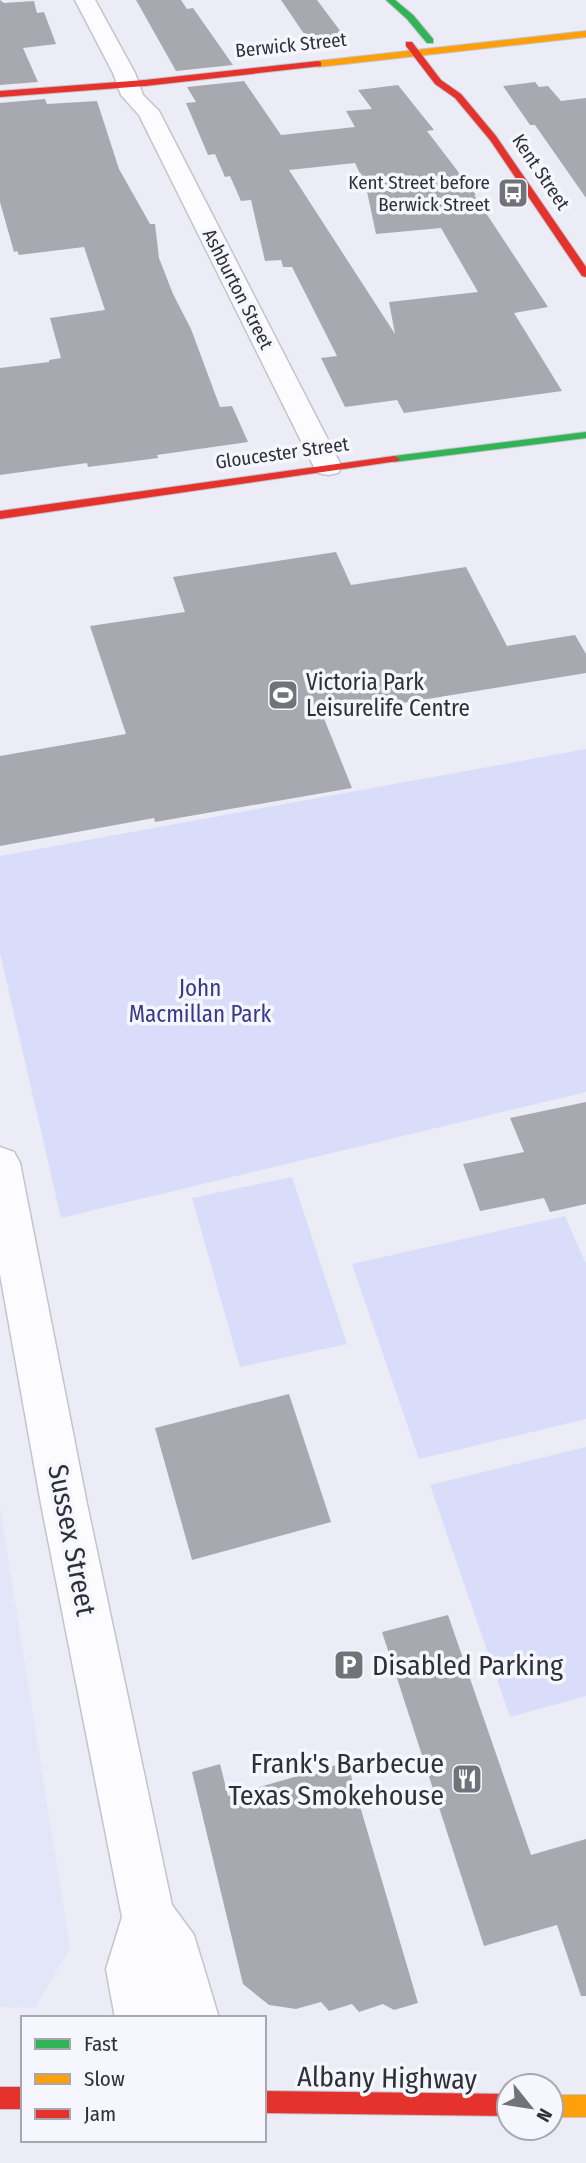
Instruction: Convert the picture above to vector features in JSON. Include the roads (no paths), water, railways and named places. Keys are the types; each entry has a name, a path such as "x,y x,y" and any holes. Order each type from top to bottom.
{"main road":[{"name":"Kent Street","path":"383,0 389,19 438,82 458,96 493,138 586,274"},
{"name":"Kent Street","path":"390,0 410,17 442,56 458,79 458,96"},
{"name":"Berwick Street","path":"442,56 586,24"},
{"name":"Berwick Street","path":"0,94 132,80 405,39 442,56 586,34"},
{"name":"Berwick Street","path":"0,83 132,80 405,39"},
{"name":"Gloucester Street","path":"0,516 328,467 581,433"},
{"path":"0,2098 21,2098"},
{"name":"Albany Highway","path":"266,2102 495,2105"},
{"path":"565,2106 586,2106"}],"street":[{"name":"Ashburton Street","path":"85,0 132,80 139,106 148,111 328,467"},
{"name":"Sussex Street","path":"0,1163 64,1504 148,1917 176,1954 192,2016"},
{"name":"Sussex Street","path":"142,2016 133,1969 148,1917"}],"place":[{"name":"Kent Street before Berwick Street","path":"513,193"},
{"name":"Victoria Park Leisurelife Centre","path":"283,695"},
{"name":"Disabled Parking","path":"349,1665"},
{"name":"Frank's Barbecue Texas Smokehouse","path":"467,1779"}],"park label":[{"name":"John Macmillan Park","path":"200,1001"}]}
